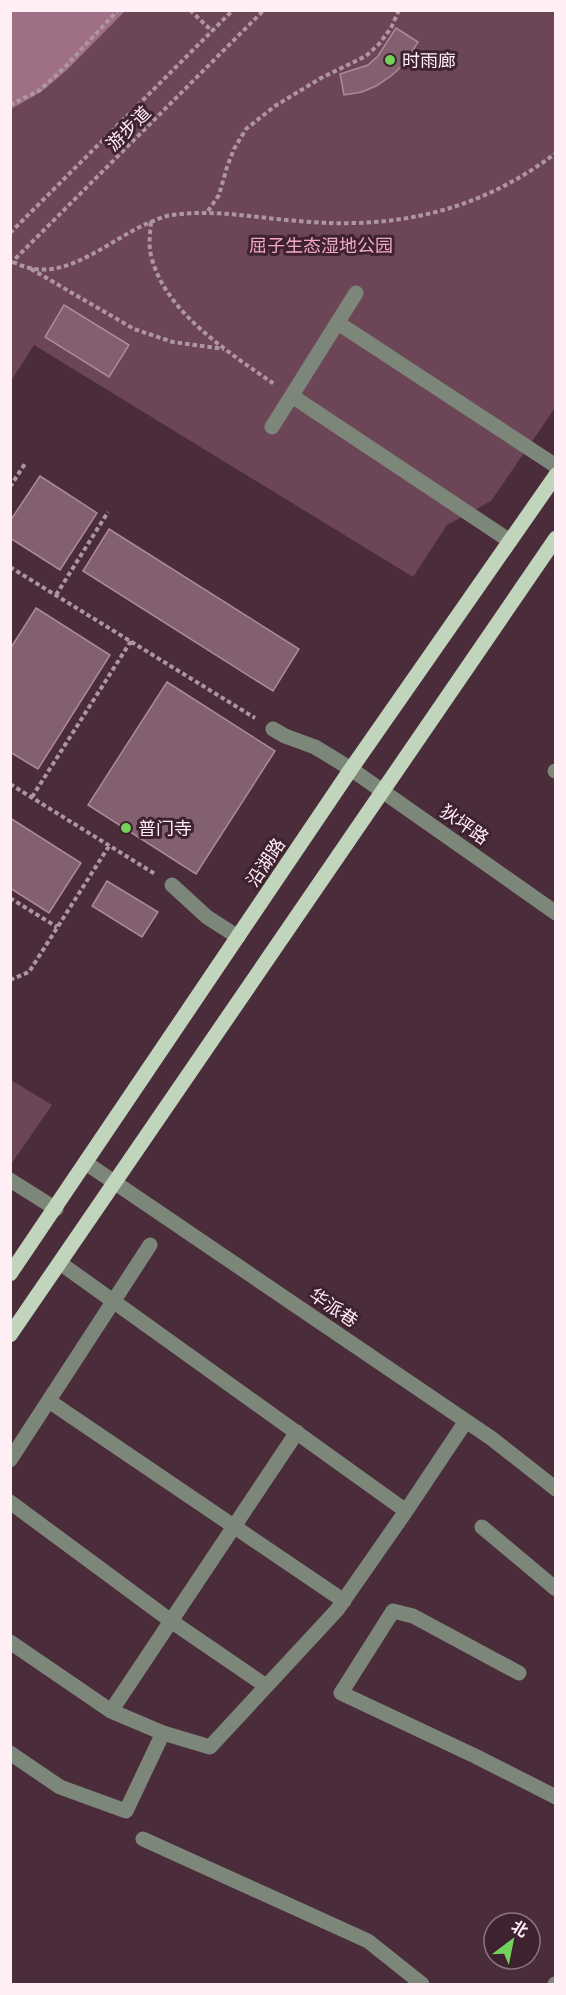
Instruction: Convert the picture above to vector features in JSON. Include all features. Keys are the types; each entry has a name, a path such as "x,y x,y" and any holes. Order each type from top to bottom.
{"main road":[{"name":"沿湖路","path":"10,1274 351,769 555,475"},
{"path":"10,1335 555,538"}],"street":[{"path":"272,427 356,293"},
{"path":"338,323 555,466"},
{"path":"292,396 510,541"},
{"name":"狄坪路","path":"273,729 315,747 351,769 555,913"},
{"path":"172,885 207,917 238,937"},
{"name":"华派巷","path":"86,1163 466,1421 555,1489"},
{"path":"10,1180 56,1209"},
{"path":"10,1460 150,1245"},
{"path":"60,1263 406,1511"},
{"path":"49,1401 344,1601"},
{"path":"10,1642 111,1711 163,1733 210,1747 344,1601 466,1421"},
{"path":"111,1711 297,1432"},
{"path":"10,1502 171,1621 266,1686"},
{"path":"482,1527 555,1589"},
{"path":"519,1673 413,1616 393,1611 341,1693 475,1756 555,1797"},
{"path":"10,1753 60,1787 126,1811 163,1733"},
{"path":"143,1839 368,1941 422,1984"}],"path":[{"path":"10,105 40,90 65,68 118,10"},
{"path":"190,10 212,31"},
{"path":"10,233 233,10"},
{"name":"游步道","path":"12,263 264,10"},
{"path":"207,212 219,195 234,149 246,129 275,106 321,78 366,57 391,27 399,10"},
{"path":"30,269 50,270 74,263 133,230 169,215 207,212 312,223 354,224 395,221 427,215 468,202 518,179 555,153"},
{"path":"151,222 149,239 151,258 165,289 184,312 226,350 292,396"},
{"path":"12,263 30,269 134,329 173,342 226,350"},
{"path":"10,487 26,462"},
{"path":"56,595 108,512"},
{"path":"10,567 273,729"},
{"path":"32,797 131,641"},
{"path":"10,784 172,885"},
{"path":"10,980 29,972 109,846"},
{"path":"10,898 57,927"}],"green space":[{"name":"屈子生态湿地公园","path":"11,11 555,11 555,408 491,501 447,525 413,577 34,345 11,381"},
{"path":"11,1080 52,1105 12,1163 11,1178"}],"shaded area":[{"path":"11,10 125,11 67,70 41,92 11,109"}],"building":[{"name":"时雨廊","path":"396,28 418,42 404,64 376,86 362,92 344,95 340,74 368,65 378,56"},
{"path":"64,305 129,345 109,377 45,337"},
{"path":"40,476 97,513 60,570 10,538 10,521"},
{"path":"109,529 299,649 273,691 83,571"},
{"path":"36,608 110,655 38,769 10,752 10,649"},
{"path":"167,682 275,751 196,874 88,805"},
{"path":"10,818 81,863 49,913 10,888"},
{"path":"107,881 158,912 142,937 92,906"}],"place":[{"name":"时雨廊","path":"390,60"},
{"name":"普门寺","path":"126,828"}]}
